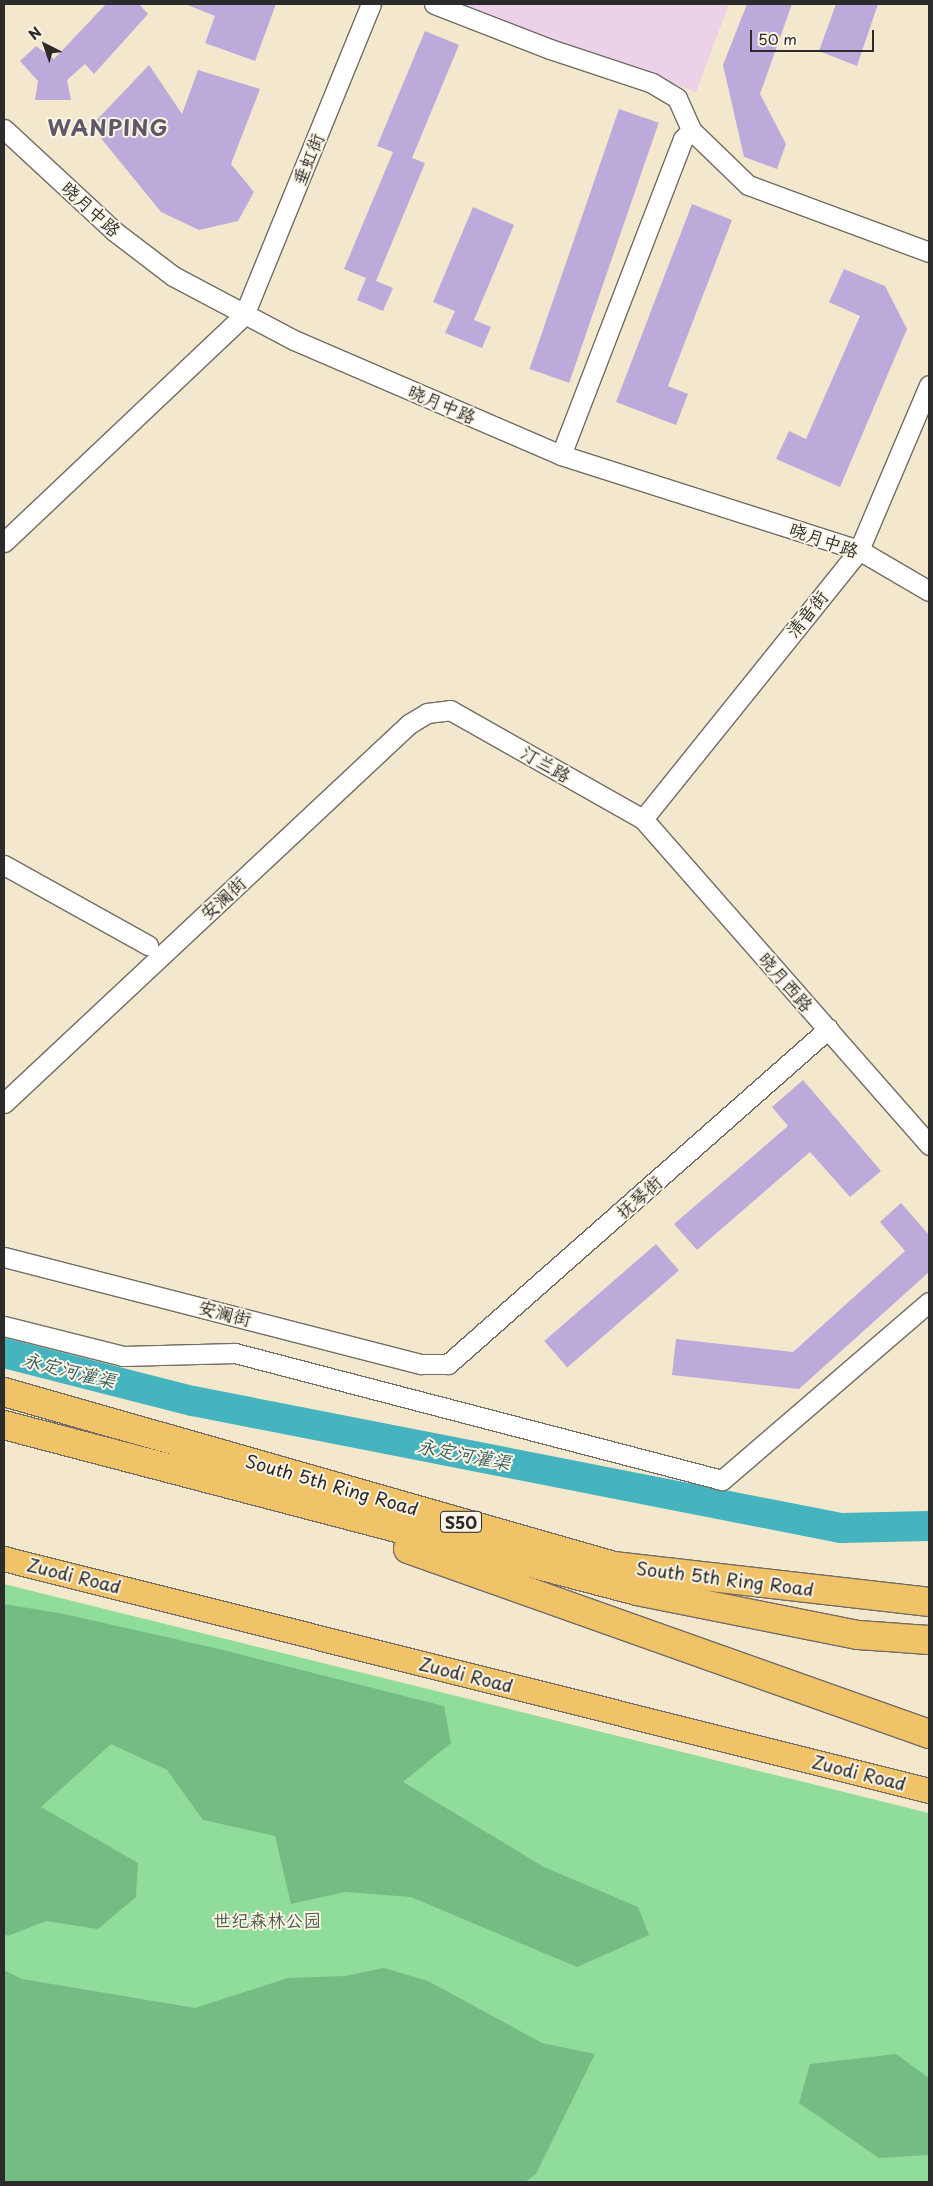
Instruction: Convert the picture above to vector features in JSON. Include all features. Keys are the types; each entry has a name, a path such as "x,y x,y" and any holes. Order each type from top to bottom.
{"highway":[{"name":"South 5th Ring Road","path":"4,1392 614,1566 929,1602"},
{"name":"South 5th Ring Road","path":"4,1425 637,1591 858,1635 929,1640"},
{"path":"240,1488 929,1734"}],"main road":[{"name":"Zuodi Road","path":"4,1559 929,1790"}],"street":[{"name":"垂虹街","path":"244,315 371,4"},
{"path":"434,4 550,49 652,83 677,98 691,130 748,185 929,252"},
{"name":"晓月中路","path":"4,129 114,231 173,276 294,340 561,455 859,550 929,591"},
{"path":"561,455 683,139 691,130"},
{"path":"4,542 244,315"},
{"name":"清音街","path":"643,819 859,550 929,385"},
{"name":"汀兰路","path":"450,710 643,819"},
{"name":"安澜街","path":"4,1103 409,724 427,713 450,710"},
{"name":"晓月西路","path":"643,819 929,1145"},
{"path":"4,865 148,945"},
{"name":"抚琴街","path":"448,1364 828,1029"},
{"name":"安澜街","path":"4,1256 422,1364 448,1364"},
{"path":"4,1326 123,1356 235,1353 722,1480 929,1302"}],"shaded area":[{"path":"454,4 729,4 696,92"}],"green space":[{"name":"世纪森林公园","path":"4,1584 929,1813 929,2182 4,2182"},
{"path":"4,1604 64,1614 215,1648 444,1706 451,1743 403,1782 544,1867 638,1907 649,1935 577,1967 411,1897 345,1892 291,1904 275,1836 203,1820 167,1770 111,1744 41,1807 138,1863 136,1897 98,1929 46,1921 8,1936 4,1934"},
{"path":"384,1968 428,1981 542,2043 595,2054 536,2174 525,2182 4,2182 4,1970 22,1979 195,2008 288,1978 345,1976"},
{"path":"896,2054 929,2078 929,2155 879,2158 799,2103 810,2064"}],"building":[{"path":"106,4 139,4 148,14 94,74 85,64 67,80 71,100 35,100 38,81 20,61 36,46 54,59"},
{"path":"185,4 276,4 255,61 205,43 215,16"},
{"path":"747,4 792,4 760,94 786,144 777,169 744,157 723,65"},
{"path":"836,4 878,4 857,66 819,51"},
{"path":"425,31 459,45 412,158 425,163 376,281 393,288 383,311 357,300 366,278 344,269 393,152 377,146"},
{"path":"149,65 182,114 198,70 260,89 231,164 254,192 238,221 199,230 161,212 91,126"},
{"path":"619,109 659,123 569,383 529,369"},
{"path":"692,204 732,220 668,386 688,394 676,425 616,402"},
{"path":"473,207 514,225 474,320 491,327 482,348 445,333 455,311 433,302"},
{"path":"844,269 885,286 907,329 840,487 776,459 789,431 806,439 860,316 829,302"},
{"path":"803,1080 881,1171 850,1197 810,1152 697,1250 674,1224 788,1126 772,1107"},
{"path":"901,1203 929,1235 929,1272 799,1389 672,1375 676,1339 793,1352 905,1251 880,1222"},
{"path":"656,1244 679,1270 567,1368 544,1341"}],"waterway":[{"name":"永定河灌渠","path":"4,1353 193,1401 841,1528 929,1526"}],"district":[{"name":"WANPING","path":"108,127"}]}
